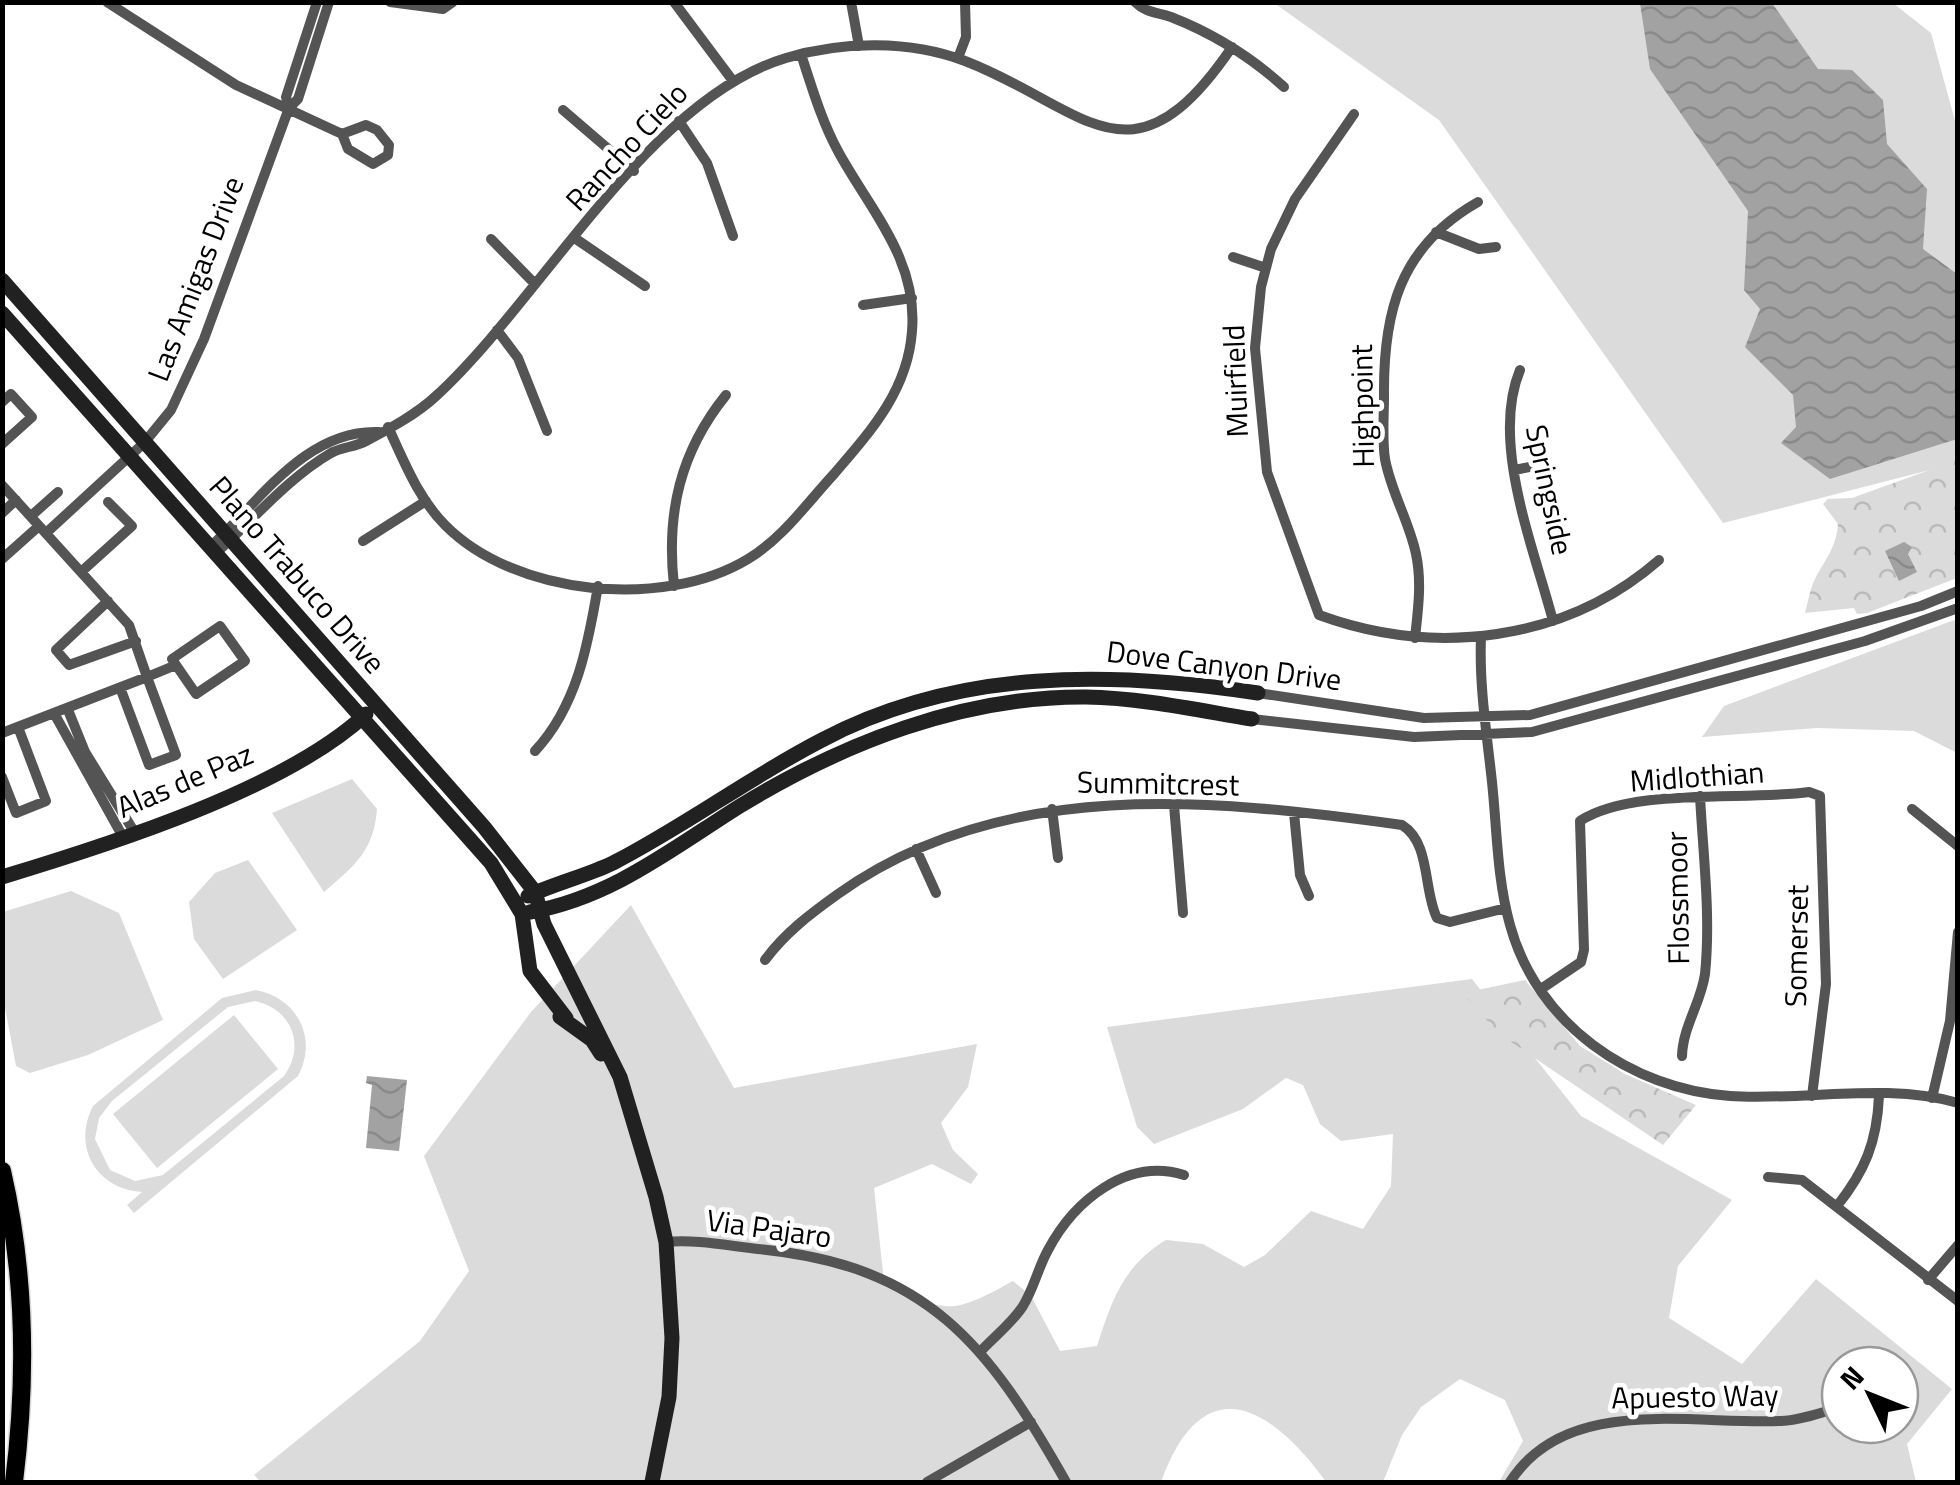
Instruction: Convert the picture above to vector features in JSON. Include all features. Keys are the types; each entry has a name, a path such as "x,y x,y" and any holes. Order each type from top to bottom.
{"main road":[{"path":"2,1171 24,1320 23,1412 14,1482"}],"street":[{"path":"107,2 207,68 342,134 358,158 373,164 388,155 389,145 366,125 342,134"},
{"name":"Las Amigas Drive","path":"314,36 317,2"},
{"name":"Las Amigas Drive","path":"38,525 129,456 171,410 188,379 289,108 286,96 330,2"},
{"path":"390,2 452,4"},
{"path":"674,2 733,81"},
{"path":"851,2 859,46"},
{"path":"958,58 966,38 965,2"},
{"path":"1135,2 1144,11 1169,16 1232,47 1284,87"},
{"name":"Rancho Cielo","path":"228,536 298,459 384,429 433,400 679,121 733,81 801,54 859,46 914,48 958,58 1089,126 1131,129 1150,125 1187,105 1232,47"},
{"path":"384,429 426,501 450,529 526,576 637,590 674,586 724,572 766,546 870,433 892,401 904,372 912,332 912,298 903,262 839,153 818,110 801,54"},
{"path":"563,110 634,171"},
{"name":"Muirfield","path":"1354,114 1295,199 1266,268 1255,348 1262,444 1267,472 1320,615 1414,638"},
{"path":"679,121 707,163 733,236"},
{"name":"Highpoint","path":"1414,638 1420,594 1416,553 1384,455 1384,342 1397,290 1436,232 1478,202"},
{"path":"1436,232 1479,250 1496,247"},
{"path":"576,238 645,286"},
{"path":"491,239 535,284"},
{"path":"1232,257 1266,268"},
{"name":"Plano Trabuco Drive","path":"2,280 484,827 535,892 620,1077 625,1102"},
{"path":"863,305 912,298"},
{"name":"Plano Trabuco Drive","path":"2,313 491,864 518,908"},
{"path":"496,330 518,358 547,431"},
{"name":"Springside","path":"1520,370 1508,412 1515,470 1553,621"},
{"path":"2,402 12,394 32,417 2,444"},
{"path":"674,586 672,515 679,480 702,424 726,394"},
{"name":"Rancho Cielo","path":"214,549 328,448"},
{"path":"298,459 306,471"},
{"path":"1515,470 1544,464"},
{"path":"2,484 130,625 176,755 149,765 121,690"},
{"path":"2,559 38,525 58,492"},
{"path":"2,513 16,500"},
{"path":"364,541 426,501"},
{"path":"81,572 132,526 108,502"},
{"path":"1414,638 1480,638 1553,621 1641,576 1660,560"},
{"path":"535,751 559,722 582,666 598,586"},
{"name":"Dove Canyon Drive","path":"518,908 535,892 611,864 826,737 890,712 966,690 1095,677 1258,693 1424,718 1530,714 1606,697 1922,606 1958,592"},
{"path":"108,601 56,650 69,665 136,641"},
{"name":"Dove Canyon Drive","path":"518,908 541,911 621,880 815,766 942,717 1020,700 1082,697 1151,702 1414,736 1488,737 1532,732 1612,713 1865,641 1958,608"},
{"path":"220,626 244,661 196,694 176,665 172,659 220,626"},
{"path":"1480,638 1506,908 1519,950 1540,989 1583,1037 1651,1079 1730,1096 1879,1096 1958,1103"},
{"path":"2,733 121,690 176,665"},
{"path":"1292,721 1296,700"},
{"name":"Alas de Paz","path":"2,877 129,835 286,767 374,706"},
{"path":"68,710 85,752 129,835"},
{"path":"55,715 129,835"},
{"path":"2,777 16,813 46,801 18,727"},
{"name":"Midlothian","path":"1540,989 1581,962 1584,950 1580,822 1594,812 1700,796 1809,792 1820,796"},
{"name":"Flossmoor","path":"1682,1056 1683,1032 1704,981 1707,948 1700,796"},
{"name":"Somerset","path":"1812,1096 1826,984 1820,796"},
{"path":"1174,805 1183,913"},
{"name":"Summitcrest","path":"764,960 782,937 824,904 916,849 1010,816 1052,809 1174,805 1402,825 1412,832 1438,918 1450,922 1506,908"},
{"path":"1052,809 1058,858"},
{"path":"1912,809 1958,846"},
{"path":"1294,813 1300,875 1310,896"},
{"path":"916,849 936,893"},
{"path":"518,908 527,959 536,979 566,1018 592,1040 625,1102 666,1242 670,1378 652,1482"},
{"path":"1932,1098 1954,1022 1958,932"},
{"path":"1837,1206 1871,1154 1878,1130 1879,1096"},
{"path":"980,1350 1024,1304 1050,1246 1086,1201 1118,1181 1149,1169 1184,1175"},
{"path":"1768,1177 1802,1180 1958,1301"},
{"name":"Via Pajaro","path":"666,1242 803,1254 856,1268 922,1300 980,1350 1031,1422 1066,1482"},
{"path":"1928,1280 1958,1244"},
{"name":"Apuesto Way","path":"1510,1482 1547,1444 1590,1425 1782,1421 1820,1411"},
{"path":"927,1482 1031,1422"}],"green space":[{"path":"1274,3 1893,3 1931,33 1957,128 1957,463 1723,523 1439,120"},
{"path":"1957,460 1957,578 1867,613 1857,614 1854,608 1805,613 1813,583 1837,533 1838,524 1823,504 1828,499 1852,498"},
{"path":"1957,619 1957,753 1914,731 1817,728 1702,737 1724,706"},
{"path":"352,779 377,809 375,824 361,856 324,892 272,813"},
{"path":"248,860 297,930 223,979 194,939 189,902 215,873"},
{"path":"71,891 119,913 163,1020 88,1055 30,1073 16,1066 3,997 3,912"},
{"path":"631,905 734,1088 977,1044 968,1087 941,1123 953,1150 978,1174 971,1184 932,1164 874,1188 884,1282 921,1300 948,1306 975,1300 1013,1281 1031,1296 1060,1351 1097,1346 1114,1299 1129,1273 1166,1240 1203,1244 1244,1267 1265,1255 1311,1211 1363,1229 1391,1186 1393,1134 1341,1141 1320,1124 1303,1085 1286,1078 1243,1109 1154,1144 1137,1127 1107,1027 1472,979 1581,1116 1732,1200 1678,1266 1669,1318 1742,1364 1816,1279 1898,1345 1820,1345 1820,1445 1907,1445 1916,1482 1499,1482 1523,1441 1505,1400 1460,1379 1421,1407 1402,1435 1383,1482 1326,1482 1282,1433 1260,1417 1238,1410 1216,1411 1196,1423 1178,1446 1161,1482 261,1482 254,1475 420,1341 469,1271 424,1156 531,1012"},
{"path":"1525,980 1580,1046 1625,1074 1696,1105 1663,1145 1498,1033 1463,993"},
{"path":"256,990 283,1002 293,1011 305,1035 304,1062 298,1076 134,1213 127,1205 142,1192 112,1183 92,1163 87,1150 87,1121 93,1106 222,998","holes":["255,1001 268,1005 292,1030 294,1053 284,1076 163,1175 135,1181 110,1170 95,1139 99,1118 112,1101 228,1007"]},
{"path":"234,1015 278,1069 157,1168 113,1114"},
{"path":"1920,1363 1952,1389 1920,1428"}],"water":[{"path":"1640,3 1772,3 1818,69 1852,70 1883,100 1887,144 1927,189 1923,249 1957,274 1957,439 1830,479 1781,443 1796,427 1793,395 1745,347 1760,309 1744,290 1748,211 1650,69"},
{"path":"1904,542 1912,547 1908,554 1917,572 1899,581 1885,551"},
{"path":"367,1076 407,1080 399,1151 366,1148 372,1085 366,1083"}]}
